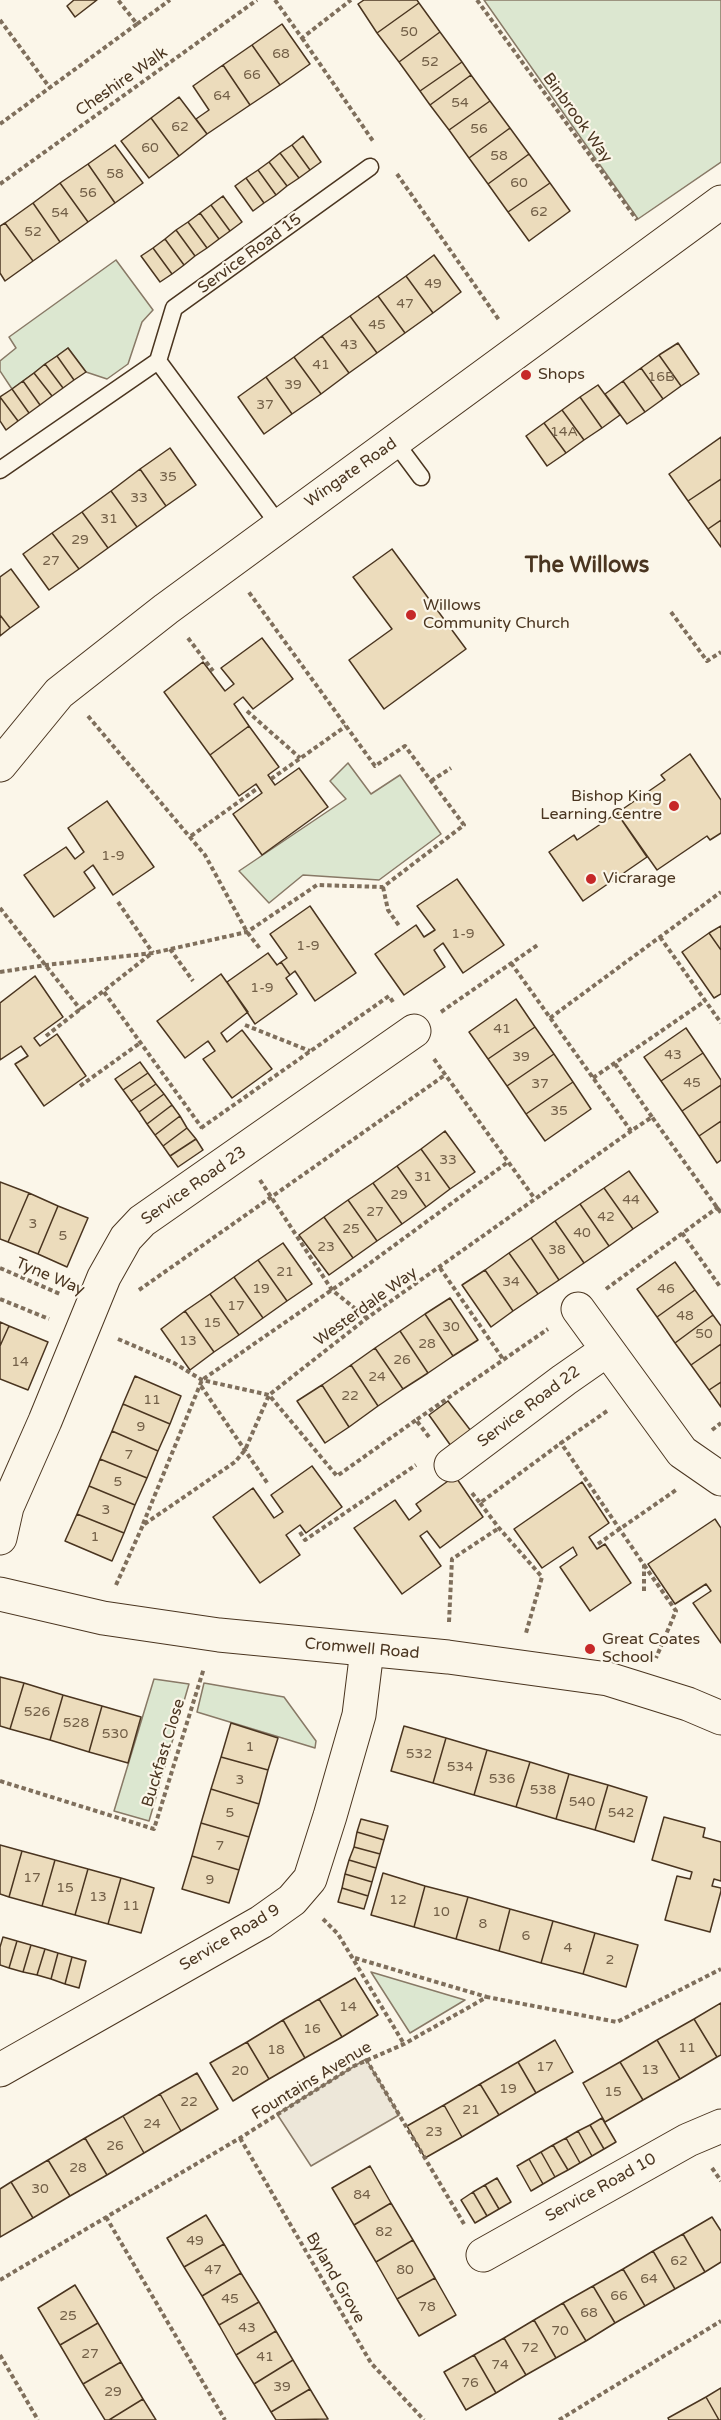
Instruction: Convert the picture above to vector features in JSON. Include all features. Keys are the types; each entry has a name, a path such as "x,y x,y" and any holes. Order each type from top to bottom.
{"street":[{"name":"Wingate Road","path":"0,765 67,686 228,562 721,202"},
{"name":"Service Road 23","path":"0,1538 7,1507 104,1277 126,1238 142,1221 414,1031"},
{"path":"578,1309 682,1452 714,1474"},
{"name":"Service Road 22","path":"435,1464 607,1350"},
{"name":"Cromwell Road","path":"0,1594 108,1619 219,1635 448,1657 608,1679 688,1704 721,1718"},
{"name":"Service Road 9","path":"0,2070 261,1922 292,1900 310,1879 359,1715 367,1650"},
{"name":"Service Road 10","path":"483,2256 688,2140 721,2126"}],"lane":[{"name":"Service Road 15","path":"158,362 174,308 370,167"},
{"path":"0,470 158,362 279,525"},
{"path":"395,442 421,477"}],"path":[{"path":"118,0 137,24"},
{"path":"0,124 170,0"},
{"name":"Cheshire Walk","path":"0,184 257,0"},
{"path":"275,0 378,147"},
{"path":"302,38 351,0"},
{"name":"Binbrook Way","path":"477,0 658,249"},
{"path":"0,20 50,88"},
{"path":"391,166 520,349"},
{"path":"0,972 153,953 247,932 317,885 383,887 464,825 405,746 375,766 228,562"},
{"path":"671,612 707,662 721,652"},
{"path":"67,686 93,723 205,855 247,932 261,950"},
{"path":"247,711 300,758"},
{"path":"271,779 346,726"},
{"path":"431,781 451,768"},
{"path":"190,836 258,788"},
{"path":"383,887 388,910 400,927"},
{"path":"550,1018 721,892"},
{"path":"118,902 153,953"},
{"path":"0,908 81,1010"},
{"path":"660,936 721,1023"},
{"path":"414,1031 539,944"},
{"path":"170,949 193,981"},
{"path":"46,1036 153,953"},
{"path":"512,963 631,1131"},
{"path":"104,992 140,1043 270,1198 332,1290 367,1318"},
{"path":"593,1078 705,1000"},
{"path":"245,1025 311,1051"},
{"path":"80,1086 140,1043"},
{"path":"615,1064 721,1213"},
{"path":"132,1296 445,1075"},
{"name":"Westerdale Way","path":"143,1525 235,1462 246,1450 269,1395 367,1318 652,1117"},
{"name":"Westerdale Way","path":"201,1382 508,1162"},
{"path":"682,1233 721,1288"},
{"name":"Tyne Way","path":"0,1268 86,1321"},
{"path":"440,1268 503,1359"},
{"path":"0,1299 86,1321 174,1364 201,1382 268,1484"},
{"path":"201,1382 269,1395 337,1476 416,1420"},
{"path":"108,1619 117,1582 143,1525 201,1382"},
{"path":"636,1390 561,1443 676,1611 641,1690"},
{"path":"300,1532 305,1540 435,1464"},
{"path":"598,1544 620,1528 714,1474"},
{"path":"480,1503 542,1576 517,1666"},
{"path":"448,1657 452,1559 499,1528"},
{"path":"644,1565 644,1591"},
{"name":"Buckfast Close","path":"0,1781 154,1829 199,1679 219,1635"},
{"path":"310,1879 319,1915 339,1934 404,2044"},
{"path":"354,1958 487,1997 617,2022 721,1969"},
{"name":"Fountains Avenue","path":"0,2280 240,2138 366,2059 404,2044 487,1997"},
{"name":"Byland Grove","path":"240,2138 371,2363 424,2420"},
{"path":"106,2217 225,2420"},
{"path":"558,2420 721,2321"},
{"path":"0,2355 39,2420"}],"green space":[{"path":"484,0 721,0 721,162 638,219"},
{"path":"116,260 153,310 142,322 128,364 107,379 86,372 68,348 12,389 0,371 0,361 16,348 9,337"},
{"path":"348,763 371,794 400,775 441,834 379,880 303,875 269,903 239,871 346,799 330,781"},
{"path":"154,1679 189,1684 149,1821 114,1811"},
{"path":"204,1683 284,1697 316,1741 315,1748 197,1712"},
{"path":"371,1972 465,2000 410,2033"}],"shaded area":[{"path":"366,2059 399,2115 311,2166 277,2114"}],"building":[{"path":"74,0 97,0 75,17 67,6"},
{"path":"364,0 417,0 419,3 377,33 358,4"},
{"path":"419,3 440,32 399,62 377,33"},
{"path":"282,24 310,64 280,85 252,45"},
{"path":"440,32 462,62 420,91 399,62"},
{"path":"252,45 280,85 250,105 223,65"},
{"path":"462,62 471,75 430,105 420,91"},
{"path":"223,65 250,105 207,134 196,119 209,110 193,86"},
{"path":"471,75 490,101 449,130 430,105"},
{"path":"179,97 207,134 179,156 151,118"},
{"path":"490,101 510,128 469,158 449,130"},
{"path":"151,118 179,156 149,178 121,141"},
{"path":"510,128 529,154 488,184 469,158"},
{"path":"303,136 321,162 310,170 292,145"},
{"path":"115,145 143,183 115,203 88,164"},
{"path":"292,145 310,170 299,178 280,153"},
{"path":"280,153 299,178 287,186 269,162"},
{"path":"529,154 550,183 508,212 488,184"},
{"path":"269,162 287,186 276,195 258,170"},
{"path":"88,164 115,203 88,222 60,183"},
{"path":"258,170 276,195 264,203 246,178"},
{"path":"246,178 264,203 253,211 235,186"},
{"path":"60,183 88,222 60,242 33,203"},
{"path":"550,183 570,211 529,241 508,212"},
{"path":"223,196 242,222 230,231 211,205"},
{"path":"33,203 60,242 33,261 5,223"},
{"path":"211,205 230,231 219,239 200,213"},
{"path":"200,213 219,239 207,248 188,222"},
{"path":"188,222 207,248 195,256 176,230"},
{"path":"5,223 33,261 5,281 0,273 0,226"},
{"path":"176,230 195,256 184,265 165,239"},
{"path":"165,239 184,265 172,274 153,248"},
{"path":"153,248 172,274 160,282 141,256"},
{"path":"434,255 461,292 433,313 406,276"},
{"path":"406,276 433,313 405,333 378,296"},
{"path":"378,296 405,333 377,353 350,316"},
{"path":"350,316 377,353 349,373 322,336"},
{"path":"322,336 349,373 321,394 294,357"},
{"path":"678,343 699,374 681,386 659,355"},
{"path":"68,348 86,372 74,380 57,356"},
{"path":"659,355 681,386 663,399 641,368"},
{"path":"57,356 74,380 63,388 45,364"},
{"path":"294,357 321,394 292,414 266,377"},
{"path":"45,364 63,388 52,396 34,373"},
{"path":"641,368 663,399 645,412 623,381"},
{"path":"34,373 52,396 40,405 23,381"},
{"path":"266,377 292,414 264,434 238,397"},
{"path":"23,381 40,405 29,413 12,389"},
{"path":"623,381 645,412 627,424 605,394"},
{"path":"598,385 620,415 602,428 580,397"},
{"path":"12,389 29,413 18,421 0,397"},
{"path":"0,397 18,421 6,430 0,421"},
{"path":"580,397 602,428 584,440 562,410"},
{"path":"562,410 584,440 566,453 544,423"},
{"path":"544,423 566,453 547,466 526,436"},
{"path":"721,437 721,479 688,501 669,474"},
{"path":"170,448 196,485 166,506 140,469"},
{"path":"140,469 166,506 137,527 111,491"},
{"path":"721,479 721,520 708,529 688,501"},
{"path":"111,491 137,527 108,548 82,512"},
{"path":"82,512 108,548 79,569 52,533"},
{"path":"721,520 721,547 708,529"},
{"path":"52,533 79,569 49,590 23,554"},
{"name":"Willows Community Church","path":"392,549 466,649 384,709 349,660 392,629 353,577"},
{"path":"11,569 39,607 10,628 0,615 0,577"},
{"path":"0,615 10,628 0,636"},
{"path":"262,638 293,679 253,709 243,697 234,704 249,726 210,755 164,692 203,662 225,691 234,684 221,668"},
{"path":"249,726 279,767 268,775 275,785 299,768 328,807 262,855 233,814 262,793 256,784 239,796 210,755"},
{"name":"Bishop King Learning Centre","path":"690,754 721,800 721,833 710,840 707,836 657,870 617,813 665,780 661,775"},
{"path":"107,801 154,867 113,895 93,865 84,872 95,888 54,917 24,875 66,847 75,859 84,852 68,828"},
{"name":"Vicrarage","path":"617,813 647,857 583,901 549,852 574,835 577,840"},
{"path":"457,879 504,945 463,973 443,943 434,950 445,967 404,995 375,954 416,925 424,937 435,930 417,906"},
{"path":"310,906 356,973 315,1001 295,971 290,975 281,962 287,958 270,934"},
{"path":"721,926 721,950 709,933"},
{"path":"709,933 721,950 721,994 714,998 682,952"},
{"path":"268,953 277,965 281,962 290,975 286,978 297,994 255,1024 227,982"},
{"path":"221,974 248,1012 221,1033 227,1042 242,1030 272,1069 232,1098 203,1059 215,1051 208,1041 185,1058 157,1021"},
{"path":"35,976 63,1017 34,1038 40,1046 57,1034 86,1076 44,1106 15,1064 28,1056 21,1046 0,1060 0,1003"},
{"path":"516,999 535,1027 488,1059 469,1032"},
{"path":"535,1027 554,1054 507,1086 488,1059"},
{"path":"686,1028 703,1053 661,1081 644,1057"},
{"path":"703,1053 721,1080 721,1085 682,1111 661,1081"},
{"path":"554,1054 573,1082 526,1114 507,1086"},
{"path":"140,1062 148,1073 123,1090 115,1079"},
{"path":"148,1073 156,1084 131,1101 123,1090"},
{"path":"573,1082 591,1109 545,1141 526,1114"},
{"path":"156,1084 164,1094 139,1112 131,1101"},
{"path":"721,1085 721,1121 699,1136 682,1111"},
{"path":"164,1094 172,1105 147,1124 139,1112"},
{"path":"172,1105 180,1116 155,1135 147,1124"},
{"path":"180,1116 187,1128 163,1146 155,1135"},
{"path":"721,1121 721,1160 717,1163 699,1136"},
{"path":"187,1128 196,1139 170,1156 163,1146"},
{"path":"445,1131 475,1172 450,1189 421,1149"},
{"path":"196,1139 203,1150 178,1167 170,1156"},
{"path":"421,1149 450,1189 426,1207 397,1166"},
{"path":"397,1166 426,1207 402,1224 373,1183"},
{"path":"629,1171 658,1212 633,1229 604,1188"},
{"path":"0,1182 29,1193 8,1242 0,1239"},
{"path":"373,1183 402,1224 377,1241 348,1200"},
{"path":"604,1188 633,1229 609,1246 580,1204"},
{"path":"29,1193 58,1206 38,1254 8,1242"},
{"path":"348,1200 377,1241 353,1258 324,1217"},
{"path":"580,1204 609,1246 584,1263 555,1221"},
{"path":"58,1206 88,1218 67,1267 38,1254"},
{"path":"324,1217 353,1258 329,1275 299,1235"},
{"path":"555,1221 584,1263 559,1280 531,1238"},
{"path":"531,1238 559,1280 538,1294 509,1253"},
{"path":"283,1243 312,1284 287,1301 258,1260"},
{"path":"509,1253 538,1294 513,1311 485,1270"},
{"path":"258,1260 287,1301 263,1318 234,1277"},
{"path":"675,1262 695,1290 657,1317 637,1289"},
{"path":"485,1270 513,1311 491,1327 462,1285"},
{"path":"234,1277 263,1318 239,1335 210,1294"},
{"path":"695,1290 713,1315 675,1343 657,1317"},
{"path":"210,1294 239,1335 214,1352 185,1311"},
{"path":"450,1298 478,1340 453,1356 425,1314"},
{"path":"185,1311 214,1352 190,1370 161,1329"},
{"path":"425,1314 453,1356 428,1373 400,1331"},
{"path":"713,1315 721,1326 721,1344 691,1365 675,1343"},
{"path":"0,1322 9,1326 0,1346"},
{"path":"9,1326 48,1342 28,1390 0,1379 0,1346"},
{"path":"400,1331 428,1373 403,1389 375,1348"},
{"path":"721,1344 721,1382 709,1390 691,1365"},
{"path":"375,1348 403,1389 378,1406 351,1365"},
{"path":"351,1365 378,1406 349,1427 322,1385"},
{"path":"135,1376 181,1396 170,1424 123,1404"},
{"path":"721,1382 721,1407 709,1390"},
{"path":"322,1385 349,1427 325,1443 297,1401"},
{"path":"448,1401 471,1431 451,1446 429,1415"},
{"path":"123,1404 170,1424 158,1451 112,1431"},
{"path":"112,1431 158,1451 147,1478 100,1459"},
{"path":"100,1459 147,1478 135,1505 89,1486"},
{"path":"312,1466 342,1507 306,1533 300,1525 286,1535 300,1555 260,1583 213,1517 253,1488 274,1518 283,1512 271,1495"},
{"path":"455,1476 483,1517 440,1548 427,1531 420,1536 441,1566 402,1594 354,1528 395,1500 409,1520 421,1511 416,1504"},
{"path":"582,1482 609,1523 589,1537 597,1549 605,1544 631,1583 590,1611 560,1567 577,1555 573,1547 542,1568 514,1529"},
{"path":"89,1486 135,1505 124,1533 77,1514"},
{"path":"77,1514 124,1533 112,1561 65,1541"},
{"path":"715,1519 721,1528 721,1643 693,1603 711,1591 706,1584 675,1604 648,1564"},
{"path":"0,1677 24,1683 10,1729 0,1726"},
{"path":"24,1683 63,1695 50,1740 10,1729"},
{"path":"63,1695 102,1706 89,1752 50,1740"},
{"path":"102,1706 141,1717 128,1763 89,1752"},
{"path":"231,1723 278,1738 268,1770 221,1757"},
{"path":"404,1726 446,1738 433,1783 391,1771"},
{"path":"446,1738 487,1750 474,1795 433,1783"},
{"path":"487,1750 530,1762 516,1807 474,1795"},
{"path":"221,1757 268,1770 259,1804 211,1789"},
{"path":"530,1762 569,1774 556,1819 516,1807"},
{"path":"569,1774 608,1785 595,1830 556,1819"},
{"path":"608,1785 647,1797 634,1842 595,1830"},
{"path":"211,1789 259,1804 249,1837 201,1823"},
{"path":"664,1817 705,1828 703,1837 721,1842 721,1881 714,1879 712,1886 721,1888 721,1891 710,1932 665,1920 677,1876 690,1879 692,1872 652,1860"},
{"path":"361,1819 388,1826 384,1840 357,1832"},
{"path":"201,1823 249,1837 239,1870 192,1856"},
{"path":"357,1832 384,1840 380,1854 354,1847"},
{"path":"0,1845 22,1851 9,1897 0,1894"},
{"path":"354,1847 380,1854 376,1868 349,1860"},
{"path":"22,1851 55,1860 42,1906 9,1897"},
{"path":"192,1856 239,1870 229,1903 182,1889"},
{"path":"55,1860 88,1869 75,1915 42,1906"},
{"path":"349,1860 376,1868 372,1882 345,1874"},
{"path":"88,1869 121,1878 108,1924 75,1915"},
{"path":"383,1873 425,1886 414,1927 371,1915"},
{"path":"345,1874 372,1882 368,1896 342,1888"},
{"path":"121,1878 154,1888 141,1933 108,1924"},
{"path":"425,1886 468,1897 456,1939 414,1927"},
{"path":"342,1888 368,1896 364,1909 338,1902"},
{"path":"468,1897 510,1909 499,1951 456,1939"},
{"path":"510,1909 553,1921 541,1963 499,1951"},
{"path":"553,1921 595,1933 583,1974 541,1963"},
{"path":"595,1933 638,1945 626,1987 583,1974"},
{"path":"3,1937 17,1941 9,1968 0,1965 0,1947"},
{"path":"17,1941 31,1945 23,1972 9,1968"},
{"path":"31,1945 45,1949 37,1975 23,1972"},
{"path":"45,1949 58,1953 51,1979 37,1975"},
{"path":"58,1953 72,1957 65,1984 51,1979"},
{"path":"72,1957 86,1961 79,1988 65,1984"},
{"path":"355,1978 378,2015 342,2037 319,1999"},
{"path":"319,1999 342,2037 305,2058 283,2020"},
{"path":"721,2003 721,2055 717,2057 694,2019"},
{"path":"694,2019 717,2057 680,2079 657,2040"},
{"path":"283,2020 305,2058 269,2079 247,2042"},
{"path":"555,2040 573,2072 536,2093 518,2062"},
{"path":"657,2040 680,2079 643,2100 620,2062"},
{"path":"247,2042 269,2079 233,2101 210,2063"},
{"path":"518,2062 536,2093 499,2115 480,2084"},
{"path":"620,2062 643,2100 605,2122 583,2083"},
{"path":"197,2073 218,2109 181,2131 160,2094"},
{"path":"480,2084 499,2115 462,2137 444,2105"},
{"path":"160,2094 181,2131 144,2153 123,2116"},
{"path":"444,2105 462,2137 425,2158 407,2126"},
{"path":"123,2116 144,2153 107,2175 85,2138"},
{"path":"602,2118 616,2142 604,2149 590,2125"},
{"path":"590,2125 604,2149 592,2156 578,2131"},
{"path":"578,2131 592,2156 580,2163 566,2138"},
{"path":"85,2138 107,2175 70,2196 48,2160"},
{"path":"566,2138 580,2163 568,2170 553,2145"},
{"path":"553,2145 568,2170 555,2177 541,2152"},
{"path":"541,2152 555,2177 543,2184 529,2159"},
{"path":"529,2159 543,2184 531,2191 517,2166"},
{"path":"48,2160 70,2196 33,2218 11,2182"},
{"path":"370,2166 391,2203 354,2225 332,2188"},
{"path":"497,2178 511,2202 499,2209 485,2185"},
{"path":"11,2182 33,2218 0,2237 0,2189"},
{"path":"485,2185 499,2209 487,2216 473,2192"},
{"path":"473,2192 487,2216 475,2223 461,2200"},
{"path":"391,2203 413,2240 376,2262 354,2225"},
{"path":"206,2215 224,2244 184,2267 167,2238"},
{"path":"712,2217 721,2231 721,2262 705,2272 683,2234"},
{"path":"683,2234 705,2272 675,2289 653,2251"},
{"path":"413,2240 435,2278 397,2299 376,2262"},
{"path":"224,2244 241,2273 202,2296 184,2267"},
{"path":"653,2251 675,2289 645,2306 623,2269"},
{"path":"623,2269 645,2306 615,2323 593,2286"},
{"path":"241,2273 259,2302 219,2325 202,2296"},
{"path":"435,2278 456,2315 419,2336 397,2299"},
{"path":"75,2285 98,2323 60,2345 38,2308"},
{"path":"593,2286 615,2323 586,2341 563,2303"},
{"path":"259,2302 276,2331 236,2355 219,2325"},
{"path":"563,2303 586,2341 556,2358 534,2320"},
{"path":"534,2320 556,2358 526,2375 504,2338"},
{"path":"98,2323 121,2362 83,2384 60,2345"},
{"path":"276,2331 293,2360 254,2384 236,2355"},
{"path":"504,2338 526,2375 496,2393 474,2355"},
{"path":"474,2355 496,2393 466,2410 444,2372"},
{"path":"293,2360 310,2389 271,2412 254,2384"},
{"path":"121,2362 143,2399 109,2420 105,2420 83,2384"},
{"path":"721,2388 721,2420 719,2420 706,2397"},
{"path":"310,2389 328,2419 276,2420 271,2412"},
{"path":"706,2397 719,2420 669,2420 668,2418"},
{"path":"143,2399 156,2420 109,2420"}],"place":[{"name":"Shops","path":"526,375"},
{"name":"Willows Community Church","path":"411,615"},
{"name":"Bishop King Learning Centre","path":"674,806"},
{"name":"Vicrarage","path":"591,879"},
{"name":"Great Coates School","path":"590,1649"}],"district":[{"name":"The Willows","path":"587,566"}]}
